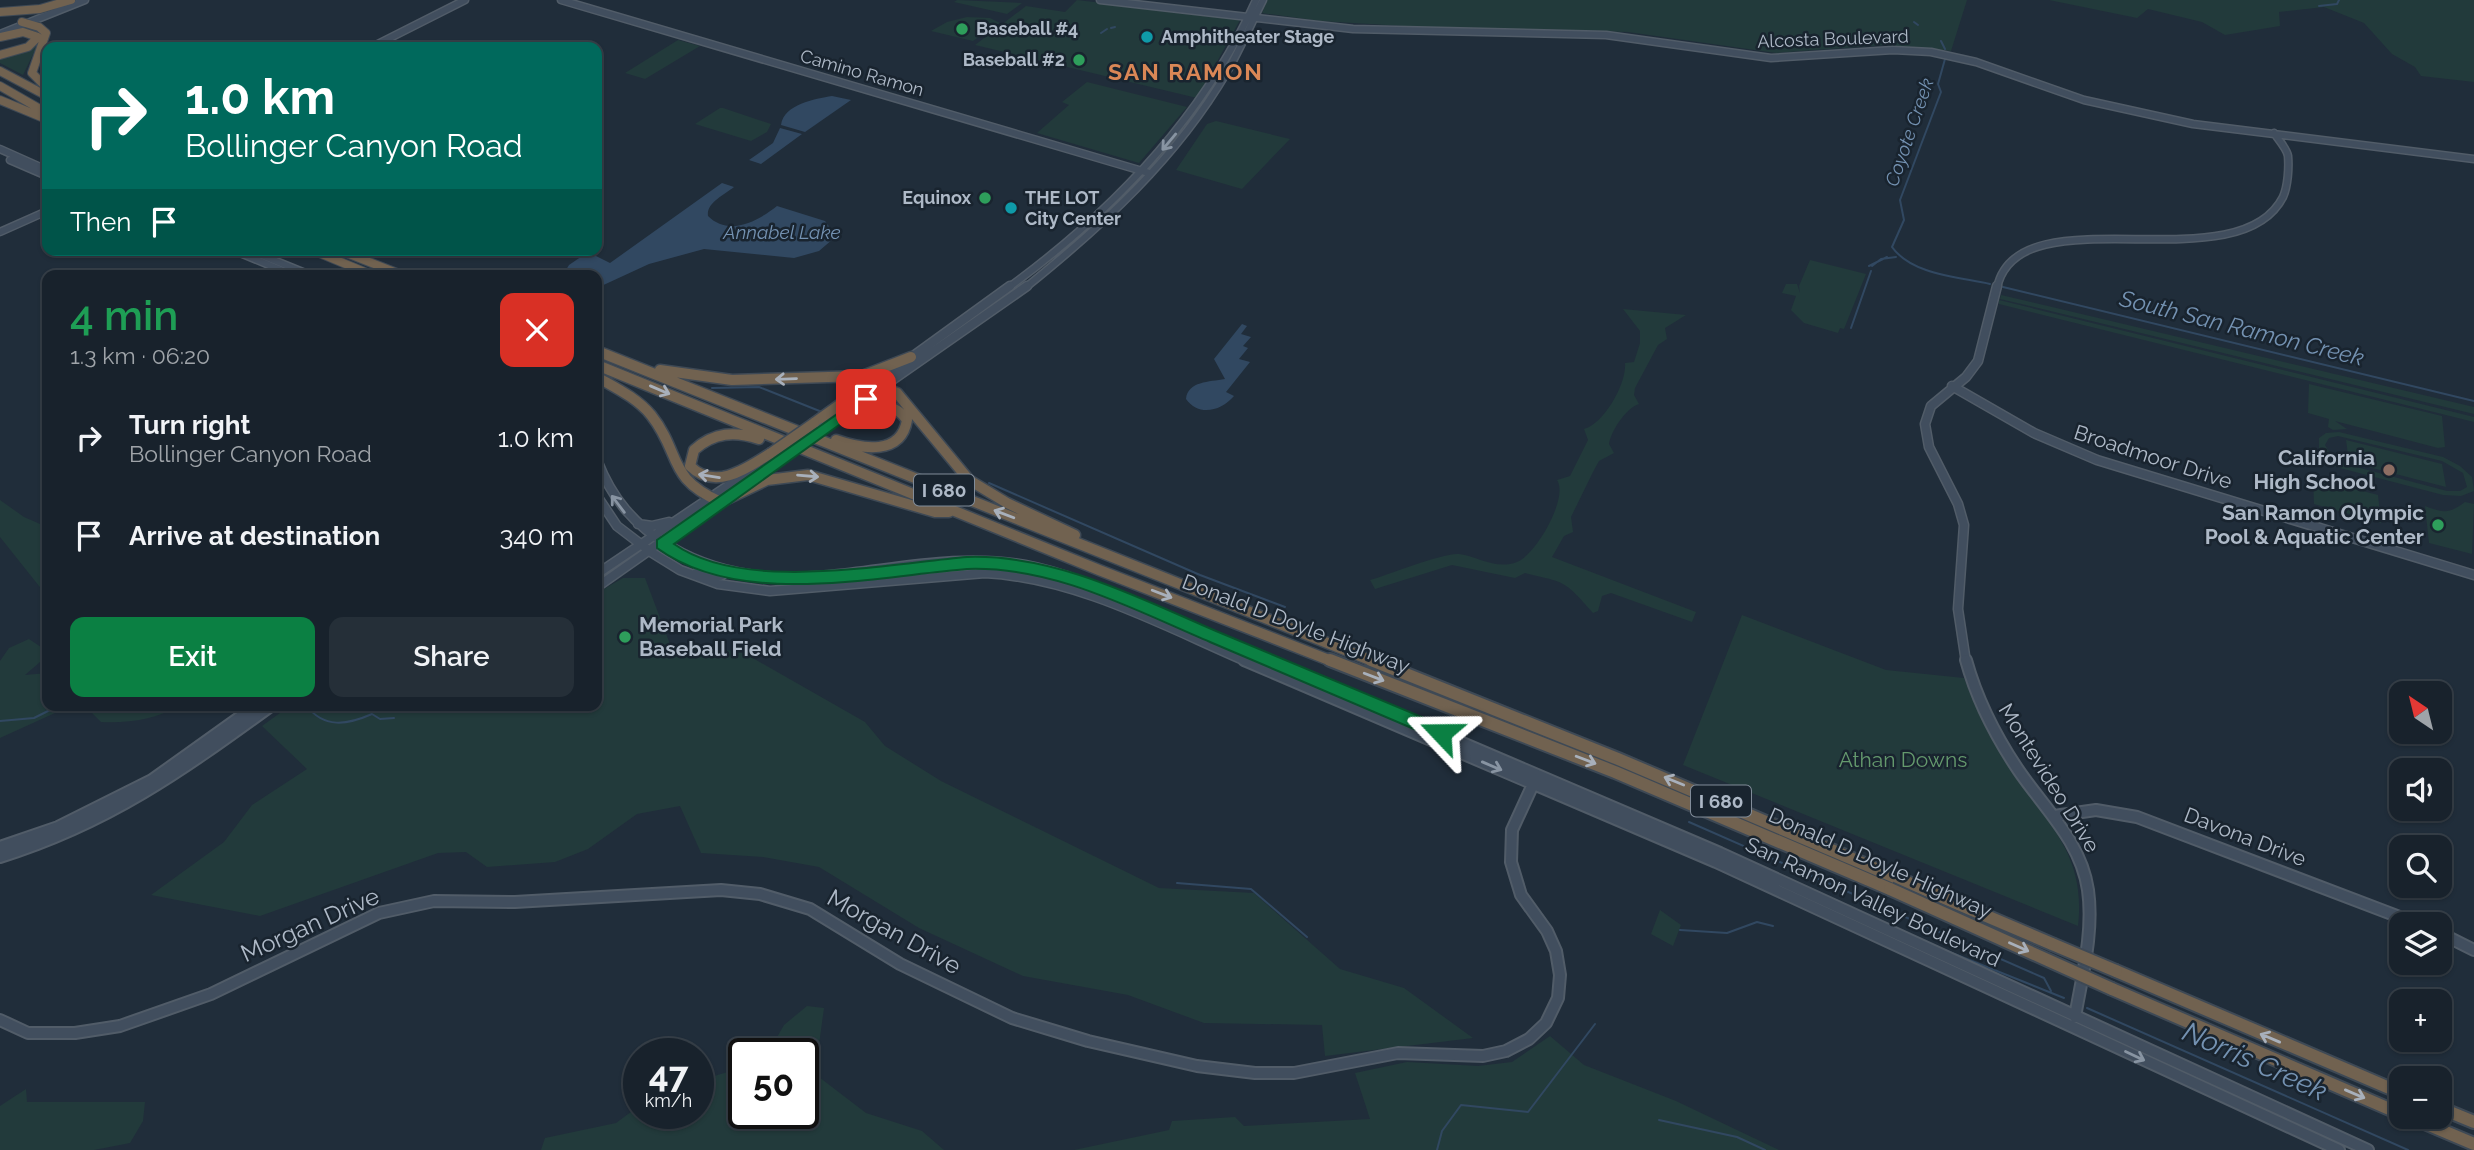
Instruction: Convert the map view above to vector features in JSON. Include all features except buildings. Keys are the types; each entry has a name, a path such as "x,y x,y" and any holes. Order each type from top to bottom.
{"highway":[{"path":"0,12 40,9 71,0"},
{"path":"25,22 47,33 44,42"},
{"path":"0,34 23,32 38,37 28,47 0,55"},
{"path":"42,46 32,73 42,83"},
{"path":"0,71 42,93"},
{"path":"0,86 42,110"},
{"path":"0,100 42,117"},
{"path":"326,256 360,270"},
{"path":"354,256 389,270"},
{"name":"Donald D Doyle Highway","path":"602,353 1679,783 2389,1088"},
{"path":"618,359 693,377 733,380 862,376 911,357"},
{"name":"Donald D Doyle Highway","path":"602,367 955,512 1615,772 1890,889 2389,1109"},
{"path":"809,453 801,454 733,433 715,436 700,444 690,461 699,475 723,477 744,470 776,455 819,425 896,367"},
{"path":"602,380 628,394 647,410 661,432 682,479 709,498 721,502 768,480 808,475 935,512 955,512"},
{"path":"865,391 883,387 891,389 912,407 944,455 968,480 1083,538 1090,547"},
{"path":"799,430 870,449 896,441 906,430 907,419 896,408 881,405 850,410"},
{"path":"2452,1113 2474,1122"},
{"path":"2439,1129 2474,1144"}],"main road":[{"path":"0,34 71,0"},
{"path":"25,22 85,0"},
{"path":"382,42 466,0"},
{"name":"Camino Ramon","path":"561,0 1154,174"},
{"name":"Alcosta Boulevard","path":"1100,0 1412,33 1606,36 1770,58 1894,50 1931,52 1976,62 2084,100 2193,124 2474,157"},
{"name":"Alcosta Boulevard","path":"1126,0 1251,16"},
{"path":"819,425 850,410 1050,269 1124,207 1154,174 1210,102 1251,16 1255,0"},
{"path":"819,425 1049,258 1096,220 1144,172 1194,112 1263,0"},
{"name":"Montevideo Drive","path":"2075,1017 2087,932 2088,891 2078,856 2054,816 2025,779 1995,731 1972,680 1963,651 1957,613 1965,547 1963,518 1952,486 1930,450 1924,427 1930,407 1976,364 2000,273 2019,254 2041,245 2065,242 2193,238 2239,231 2264,219 2278,206 2289,183 2286,158 2277,146 2275,134"},
{"path":"0,149 42,168"},
{"path":"0,155 42,174"},
{"path":"0,230 42,210"},
{"path":"247,256 281,270"},
{"path":"263,256 298,270"},
{"name":"Broadmoor Drive","path":"1952,386 2034,433 2097,460 2474,575"},
{"path":"602,571 674,520 776,455"},
{"path":"602,584 721,502 776,455"},
{"name":"San Ramon Valley Boulevard","path":"602,472 614,502 635,523 682,558 726,573 780,579 996,562 1050,571 1101,589 1536,778 2339,1150"},
{"name":"San Ramon Valley Boulevard","path":"602,504 617,526 651,552 691,574 718,584 770,591 985,573 1010,574 1056,583 1720,853 2366,1150"},
{"path":"635,523 652,526 674,520"},
{"path":"691,574 701,572 720,576 726,573"},
{"path":"0,847 58,827 152,780 249,711"},
{"path":"0,857 85,827 126,805 206,755 264,711"},
{"name":"Morgan Drive","path":"0,1020 29,1033 75,1033 120,1026 170,1011 211,994 379,913 434,901 515,902 720,890 760,894 810,909 834,920 900,964 1012,1018 1088,1041 1197,1066 1255,1073 1294,1073 1398,1053 1483,1056 1506,1051 1529,1039 1546,1023 1558,998 1560,975 1556,951 1547,931 1521,895 1511,862 1511,830 1536,778"},
{"name":"Davona Drive","path":"2054,816 2096,810 2137,817 2389,913"},
{"path":"2452,939 2474,950"}],"green space":[{"path":"1077,0 1240,20 1197,98 975,45 1026,6 1065,12"},
{"path":"1267,0 1967,0 1951,51 1885,45 1776,53 1628,32 1420,27 1320,21 1262,13"},
{"path":"2049,0 2474,0 2474,82 2421,76 2415,67 2392,54 2364,23 2324,7 2279,12 2280,26 2225,35 2202,22 2148,9 2137,18"},
{"path":"954,2 1022,3 1007,14"},
{"name":"Baseball #4","path":"967,17 990,18 1000,23 973,41 931,31 947,22"},
{"path":"678,40 700,46 645,79 625,73"},
{"path":"37,46 23,75 0,63 0,56"},
{"path":"1087,82 1187,107 1139,163 1037,133 1069,105 1062,102"},
{"path":"720,108 771,124 767,132 751,141 695,124"},
{"path":"1216,121 1290,139 1242,189 1176,170 1207,124"},
{"path":"1810,260 1866,274 1844,329 1840,328 1838,333 1804,323 1791,310 1796,296 1782,293 1786,284 1797,284 1800,293 1799,286"},
{"path":"2001,295 2474,407 2474,414 2000,299"},
{"path":"1999,300 2474,417 2474,422 1999,304"},
{"path":"1623,309 1686,315 1665,328 1667,339 1658,345 1635,388 1634,395 1639,404 1624,415 1616,427 1609,444 1614,453 1599,461 1571,517 1573,532 1564,536 1552,557 1696,612 1692,622 1611,593 1602,596 1598,611 1593,613 1575,593 1556,581 1525,573 1515,578 1452,565 1375,589 1370,580 1452,554 1502,565 1517,562 1533,549 1555,512 1560,488 1557,480 1570,476 1588,440 1584,429 1592,426 1613,402 1622,381 1625,363 1634,362 1640,343 1640,331"},
{"path":"2309,384 2442,416 2445,447 2438,448 2335,421 2347,429 2333,430 2328,427 2329,419 2308,413"},
{"path":"2339,432 2443,457 2460,466 2472,477 2474,491 2461,496 2443,495 2321,463 2321,459 2330,460 2319,449 2319,438 2326,433","holes":["2338,436 2442,461 2463,473 2467,487 2460,491 2447,491 2345,464 2331,455 2325,445 2329,438"]},
{"path":"2346,440 2442,464 2446,487 2349,462"},
{"path":"2313,478 2378,495 2381,523 2314,504"},
{"path":"0,500 24,517 42,525 42,590 0,537"},
{"path":"2465,502 2474,504 2472,554 2429,543 2425,506 2446,511"},
{"path":"623,578 645,578 673,652 715,648 744,653 865,722 885,746 941,781 1159,888 1254,893 1340,969 1404,988 1473,1038 1325,1056 1322,1025 1204,1023 1128,995 1023,976 919,928 819,867 763,857 701,853 680,806 637,814 588,849 555,862 487,867 466,852 438,853 260,916 151,895 224,842 252,805 307,769 262,726 283,711 602,711 602,590"},
{"name":"Athan Downs","path":"1742,615 1886,670 1964,678 1992,739 2052,826 2071,861 2079,902 2078,926 1683,765"},
{"path":"29,639 42,648 42,660 25,675 42,673 42,711 68,711 55,713 0,738 0,661 9,648"},
{"path":"90,711 168,711 142,720 101,722"},
{"path":"1660,910 1681,925 1673,946 1651,934"},
{"path":"807,1006 824,1008 819,1045 819,1038 777,1038 784,1025"},
{"path":"1550,1036 1584,1065 1676,1101 1779,1150 1074,1150 1169,1130 1172,1121 1235,1117 1244,1126 1370,1119 1355,1073 1407,1062 1478,1066 1512,1062"},
{"path":"728,1072 728,1129 819,1129 819,1077 866,1113 922,1131 944,1150 541,1150 545,1138 616,1123 623,1118 623,1129 714,1129 714,1076"},
{"path":"26,1089 27,1102 145,1102 143,1121 130,1143 94,1150 0,1150 0,1106"}],"water":[{"path":"832,96 851,100 805,132 781,125 783,118 794,107"},
{"path":"780,128 802,134 761,164 749,160 773,143"},
{"name":"Annabel Lake","path":"722,183 734,187 710,207 708,216 716,222 734,226 743,224 761,217 777,206 825,221 834,233 833,239 819,251 794,258 704,249 649,264 602,286 602,270 566,270 582,256 596,256 610,263"},
{"path":"1242,324 1247,326 1241,334 1251,337 1243,346 1248,348 1239,359 1250,362 1226,392 1234,396 1223,405 1210,410 1191,405 1186,399 1191,389 1200,383 1225,379 1214,359"}],"waterway":[{"path":"2319,6 2337,4 2339,0"},
{"name":"Coyote Creek","path":"1914,22 1918,25"},
{"path":"1111,28 1115,27"},
{"path":"1101,33 1107,29"},
{"name":"Coyote Creek","path":"1941,41 1945,49"},
{"name":"Coyote Creek","path":"1945,59 1938,84 1941,92 1900,200 1904,220 1892,247 1911,264 1924,269 1990,284"},
{"path":"1884,259 1896,257"},
{"path":"1877,262 1884,259"},
{"path":"1877,262 1884,259"},
{"path":"1869,266 1877,262"},
{"path":"1872,266 1877,262"},
{"path":"1851,328 1871,271"},
{"name":"South San Ramon Creek","path":"2003,287 2474,401"},
{"path":"712,388 759,387 822,412"},
{"path":"989,483 1200,575 1285,607"},
{"path":"0,721 34,718 48,711"},
{"path":"311,711 320,718 336,723 354,721 372,714 380,719 394,718"},
{"path":"1689,822 2044,978 2051,991"},
{"path":"1177,883 1251,889 1307,937"},
{"name":"Norris Creek","path":"1680,930 1727,933 1757,922 1773,926"},
{"name":"Norris Creek","path":"1942,949 2064,998"},
{"name":"Norris Creek","path":"2087,1008 2408,1150"},
{"name":"Norris Creek","path":"1437,1150 1442,1131 1461,1105 1528,1112 1595,1024"},
{"path":"1659,1120 1737,1137 1765,1150"}],"place":[{"name":"Baseball #4","path":"962,29"},
{"name":"Amphitheater Stage","path":"1147,37"},
{"name":"Baseball #2","path":"1079,60"},
{"name":"Equinox","path":"985,198"},
{"name":"THE LOT City Center","path":"1011,208"},
{"name":"California High School","path":"2389,470"},
{"name":"San Ramon Olympic Pool & Aquatic Center","path":"2438,525"},
{"name":"Memorial Park Baseball Field","path":"625,637"}],"district":[{"name":"SAN RAMON","path":"1186,72"}],"route":[{"path":"866,399 663,544 693,563 730,574 780,579 996,562 1063,574 1441,733"}]}
